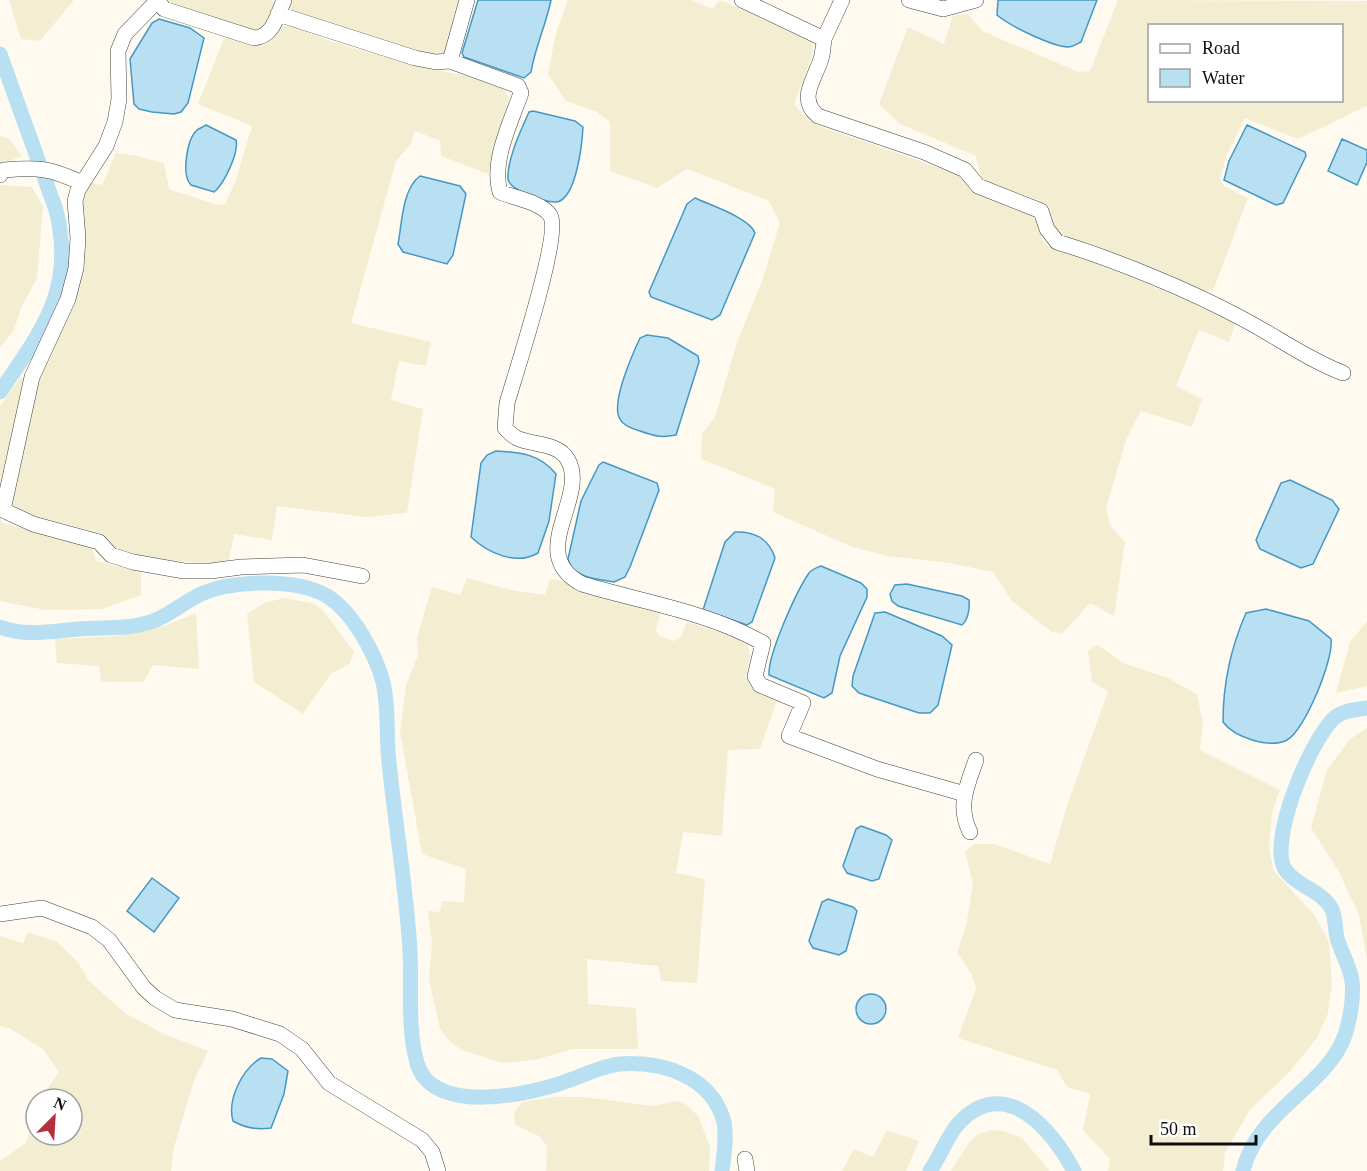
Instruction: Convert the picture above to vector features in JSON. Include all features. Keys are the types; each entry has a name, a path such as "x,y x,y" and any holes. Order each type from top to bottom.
{"street":[{"path":"362,576 303,565 184,571 134,562 111,555 99,543 33,524 3,510 32,378 68,299 76,268 78,238 75,201 82,183 106,146 115,122 119,99 118,51 125,34 157,0 164,9 254,38 262,38 268,33 281,7 415,58 436,62 450,61 518,86 521,93 499,166 500,192 540,208 550,215 554,227 548,260 507,403 505,428 517,439 547,445 567,457 574,473 560,526 560,563 566,576 582,584 691,614 749,635 763,643 755,676 760,685 803,703 789,736 877,769 965,794"},
{"path":"450,61 467,0"},
{"path":"742,0 824,39"},
{"path":"842,0 824,39 822,59 807,100 810,109 818,116 924,152 965,170 978,186 1041,211 1047,229 1058,242 1212,303 1297,352 1343,373"},
{"path":"909,0 943,9 976,0"},
{"path":"0,175 4,170 33,168 56,171 82,183"},
{"path":"970,832 963,818 965,794 975,760"},
{"path":"0,914 42,908 92,927 109,940 144,988 165,1004 176,1010 232,1019 280,1034 302,1048 329,1083 422,1140 432,1152 438,1171"}],"shaded area":[{"path":"9,0 74,0 40,41 21,39"},
{"path":"164,0 272,0 276,6 268,23 259,30 249,30"},
{"path":"289,0 460,0 445,55 430,55 288,12"},
{"path":"568,0 692,0 712,9 720,0 806,36 813,41 812,55 794,104 808,120 822,127 960,175 970,190 1033,216 1037,220 1043,242 1049,246 1108,267 1236,322 1229,342 1199,330 1176,386 1202,399 1192,427 1141,411 1126,440 1106,508 1110,525 1125,542 1114,616 1090,603 1062,634 1052,632 1012,601 993,572 949,563 888,556 852,547 773,512 775,489 701,459 702,434 715,417 737,342 762,281 780,223 769,201 687,169 657,188 610,171 610,122 597,112 566,101 548,74 556,33"},
{"path":"1118,0 1367,1 1367,106 1298,139 1245,118 1226,157 1220,179 1224,186 1248,198 1214,288 1204,293 1065,238 1058,232 1046,207 1038,200 982,181 976,156 900,124 879,104 908,27 944,44 953,15 968,14 982,31 1079,72 1090,71"},
{"path":"289,25 330,41 416,66 468,76 503,89 509,98 488,174 441,156 440,141 415,131 410,145 396,161 351,323 431,342 426,366 399,361 391,400 423,409 407,513 366,517 277,506 272,540 234,534 228,565 142,558 113,549 109,540 100,533 9,509 37,376 60,328 87,182 102,185 116,153 137,156 164,163 169,189 218,205 225,204 236,180 252,126 198,104 225,36 260,47 269,42 280,27"},
{"path":"0,135 9,139 22,156 0,165"},
{"path":"0,185 32,187 43,206 37,278 21,308 14,330 0,348"},
{"path":"21,377 24,379 0,504 0,406"},
{"path":"0,512 2,523 92,545 96,561 141,572 141,595 102,609 45,610 0,601"},
{"path":"467,578 511,590 545,595 550,579 564,581 594,595 660,613 656,631 660,636 674,641 681,637 687,622 747,641 750,655 746,676 752,688 777,700 760,749 728,750 722,836 683,832 676,873 705,879 697,983 661,981 658,966 587,959 588,1004 636,1008 638,1049 572,1049 535,1060 502,1063 462,1050 450,1042 440,1029 429,979 432,943 428,911 440,912 442,901 464,902 466,869 422,854 400,732 406,685 418,655 417,637 432,587 460,595"},
{"path":"284,598 312,603 323,610 354,652 349,664 331,674 303,714 254,682 247,614 264,603"},
{"path":"196,613 199,669 153,665 143,682 101,682 99,666 57,663 55,639 116,636 164,626"},
{"path":"1367,621 1367,686 1336,693 1350,642"},
{"path":"1098,645 1123,663 1168,678 1197,694 1203,724 1200,750 1280,790 1272,813 1269,848 1274,871 1315,916 1329,942 1332,983 1328,1013 1317,1038 1291,1070 1249,1111 1225,1153 1223,1171 1108,1171 1110,1159 1083,1130 1090,1094 1067,1087 1057,1070 958,1038 976,989 971,973 957,953 966,926 973,884 965,851 974,844 994,844 1050,864 1067,806 1108,691 1092,682 1088,650"},
{"path":"1367,728 1367,960 1359,915 1338,870 1311,828 1327,770 1350,739"},
{"path":"28,932 57,942 77,961 89,981 125,1013 164,1034 208,1051 194,1081 174,1147 171,1171 0,1171 0,1161 24,1144 24,1147 84,1147 84,1087 48,1087 59,1072 43,1049 9,1028 0,1026 0,936 23,943"},
{"path":"555,1097 584,1097 653,1106 676,1101 687,1105 698,1116 710,1147 709,1171 546,1171 547,1146 539,1136 515,1125 514,1113 522,1102"},
{"path":"887,1130 919,1141 906,1171 842,1171 854,1149 873,1157"},
{"path":"992,1130 1004,1131 1022,1138 1050,1171 951,1171 970,1141 978,1134"}],"water":[{"path":"478,0 551,0 531,72 524,78 464,57 462,53"},
{"path":"998,0 1097,0 1081,42 1068,47 1021,30 997,15"},
{"path":"159,19 190,28 204,38 188,103 181,112 174,114 139,109 134,104 130,59 152,23"},
{"path":"529,112 575,121 583,127 580,156 571,188 560,201 548,201 531,196 515,188 508,179 515,145"},
{"path":"206,125 236,140 230,168 214,192 191,185 186,173 186,157 190,141 197,130"},
{"path":"1247,125 1305,152 1306,156 1283,203 1276,205 1224,180 1229,161"},
{"path":"1342,139 1367,150 1367,162 1357,185 1328,171"},
{"path":"420,176 460,186 466,194 453,255 447,264 403,252 398,244 406,198 414,182"},
{"path":"695,198 738,217 752,227 755,233 720,315 712,320 651,297 649,292 687,204"},
{"path":"647,335 668,338 698,356 699,362 676,435 649,434 631,428 620,419 618,402 628,366 640,338"},
{"path":"496,451 529,455 543,462 556,474 549,521 538,553 530,557 512,558 494,553 471,537 481,463 487,455"},
{"path":"603,462 657,483 659,490 630,567 625,577 614,582 580,574 570,565 568,559 581,501 599,465"},
{"path":"1290,480 1332,500 1339,509 1313,564 1301,568 1260,549 1256,540 1281,483"},
{"path":"735,532 748,533 765,541 775,558 752,622 747,625 703,610 725,542"},
{"path":"821,566 861,583 867,589 867,597 840,656 832,693 824,698 769,675 773,653 790,608 809,573"},
{"path":"907,584 962,596 969,600 966,620 962,625 898,606 892,601 890,594 895,585"},
{"path":"1266,609 1309,621 1331,639 1331,649 1323,677 1302,723 1287,740 1271,743 1243,737 1223,722 1226,680 1241,626 1246,613"},
{"path":"885,612 942,636 952,645 938,705 930,713 919,713 859,693 852,686 853,676 875,613"},
{"path":"861,826 886,835 892,840 879,879 872,881 847,873 843,866 856,829"},
{"path":"152,878 179,898 154,932 127,911"},
{"path":"828,899 853,907 857,911 846,951 839,955 813,948 809,941 822,902"},
{"path":"871,994 882,998 886,1009 882,1020 871,1024 860,1020 856,1009 860,998"},
{"path":"261,1058 272,1059 288,1071 284,1094 271,1128 266,1129 252,1128 233,1121 232,1113 234,1095 242,1077"}],"waterway":[{"path":"0,54 56,210 61,238 62,263 58,286 41,328 0,392"},
{"path":"0,627 20,632 40,632 135,626 159,618 214,589 247,584 299,586 314,590 337,603 346,612 369,646 385,692 389,762 408,929 412,1036 417,1063 426,1080 441,1090 461,1096 483,1097 530,1092 613,1065 652,1065 668,1069 697,1083 709,1093 718,1106 725,1128 722,1171"},
{"path":"1243,1171 1262,1131 1323,1070 1336,1053 1347,1029 1352,1001 1352,981 1337,938 1333,913 1325,900 1289,874 1282,862 1281,847 1289,808 1304,766 1314,747 1333,719 1349,711 1367,708"},
{"path":"930,1171 958,1124 975,1110 992,1104 1009,1105 1040,1124 1065,1155 1074,1171"}]}
